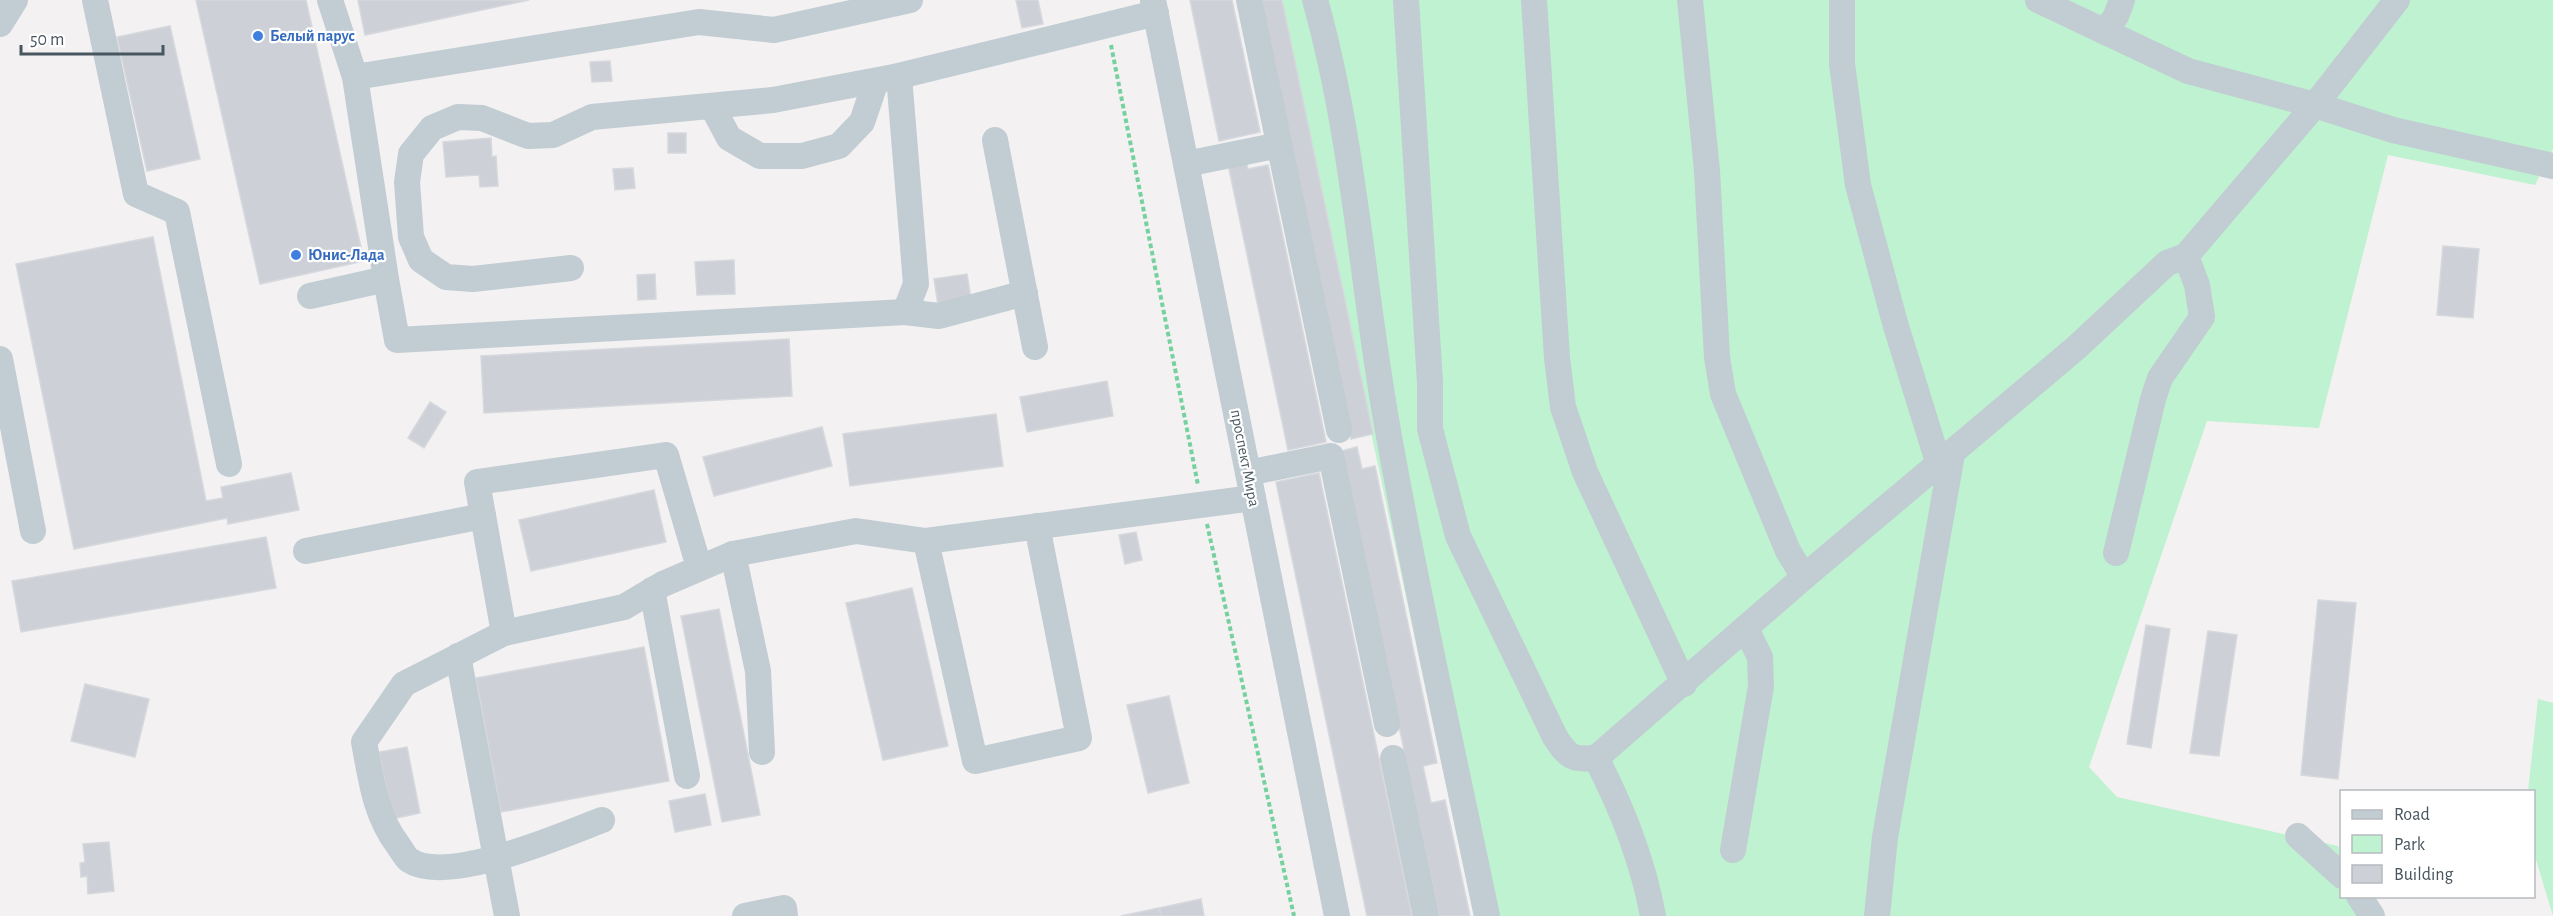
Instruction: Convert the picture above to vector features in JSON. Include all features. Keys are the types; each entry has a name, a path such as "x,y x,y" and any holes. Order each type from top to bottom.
{"street":[{"path":"0,24 15,0"},
{"path":"95,0 136,194 177,212 229,464"},
{"path":"330,0 355,77 397,340 905,312 939,316 1025,293"},
{"path":"355,77 699,22 774,30 910,0"},
{"path":"1249,0 1339,430"},
{"path":"1315,0 1328,47 1343,127 1387,424 1487,916"},
{"path":"1406,0 1430,383 1430,429 1458,536 1556,737 1566,754 1578,759 1596,758 1684,684 1804,577 2077,347 2168,263 2186,256 2315,105 2397,0"},
{"path":"1534,0 1557,358 1563,407 1585,472 1684,684"},
{"path":"1690,0 1707,171 1717,357 1723,394 1788,551 1804,577"},
{"path":"1842,0 1842,64 1858,185 1895,323 1945,460 1885,837 1877,916"},
{"path":"2038,0 2188,71 2315,105 2393,130 2553,166"},
{"path":"2105,32 2122,0"},
{"path":"571,268 473,279 446,276 421,260 411,237 406,182 411,154 432,128 458,117 482,118 528,136 553,135 592,117 773,100 887,78 1107,25 1155,7"},
{"name":"проспект Мира","path":"1155,7 1337,916"},
{"path":"712,106 729,138 760,156 801,156 839,146 862,122 887,78"},
{"path":"887,78 916,284 905,312"},
{"path":"995,140 1035,347"},
{"path":"1186,164 1279,145"},
{"path":"2116,553 2160,378 2202,317 2197,285 2186,256"},
{"path":"310,296 386,279"},
{"path":"0,359 33,531"},
{"path":"504,633 477,482 666,455 699,567"},
{"path":"1248,473 1330,456 1387,724"},
{"path":"602,820 496,859 436,868 409,860 386,828 371,783 364,742 404,684 458,656 504,633 624,607 652,590 699,567 733,554 856,531 926,541 1253,498"},
{"path":"306,551 483,516"},
{"path":"926,541 975,761 1079,738 1037,526"},
{"path":"733,554 758,671 762,752"},
{"path":"652,590 687,776"},
{"path":"1733,850 1761,686 1760,657 1746,628"},
{"path":"458,656 507,916"},
{"path":"1393,758 1426,916"},
{"path":"1596,758 1617,798 1649,895 1653,916"},
{"path":"2298,836 2340,874"},
{"path":"2359,898 2372,916"},
{"path":"745,916 783,908 785,916"}],"path":[{"path":"1107,25 1202,505 1294,916"}],"green space":[{"path":"1279,0 2553,0 2553,149 2535,185 2388,155 2319,428 2207,421 2089,767 2117,797 2338,846 2340,898 2358,898 2365,916 1474,916"},
{"path":"2538,699 2553,703 2553,916 2535,856 2535,790 2528,790"}],"building":[{"path":"196,0 306,0 364,261 260,284"},
{"path":"358,0 529,0 365,35"},
{"path":"1016,0 1038,0 1043,24 1022,28"},
{"path":"1190,0 1232,0 1260,132 1219,141"},
{"path":"1259,0 1282,0 1373,434 1351,439"},
{"path":"170,26 200,159 147,171 117,37"},
{"path":"610,61 612,81 592,82 590,62"},
{"path":"668,133 686,133 686,153 668,153"},
{"path":"491,138 492,157 496,156 498,186 480,187 479,175 446,177 443,142"},
{"path":"1246,161 1248,169 1268,165 1326,442 1288,450 1228,164"},
{"path":"633,168 635,188 615,190 613,169"},
{"path":"153,237 206,501 223,498 221,487 291,473 299,510 228,524 227,518 74,549 16,264"},
{"path":"2443,246 2479,249 2473,318 2437,315"},
{"path":"734,260 735,294 697,295 695,262"},
{"path":"655,274 656,299 638,300 637,275"},
{"path":"967,274 971,299 938,305 934,279"},
{"path":"789,339 792,396 484,413 481,356"},
{"path":"1107,381 1113,416 1027,432 1020,397"},
{"path":"430,402 446,412 424,448 408,438"},
{"path":"996,414 1003,466 850,486 843,434"},
{"path":"822,427 832,466 714,496 703,457"},
{"path":"1357,447 1362,469 1375,466 1437,763 1423,766 1431,803 1445,800 1470,916 1439,916 1341,451"},
{"path":"1319,473 1412,916 1367,916 1276,482"},
{"path":"654,490 666,542 531,571 519,520"},
{"path":"1136,532 1142,560 1125,564 1119,535"},
{"path":"266,537 276,588 21,632 12,581"},
{"path":"912,588 948,746 883,760 846,603"},
{"path":"2318,600 2356,603 2338,779 2301,775"},
{"path":"719,609 760,815 722,822 681,616"},
{"path":"2146,625 2170,629 2151,748 2127,744"},
{"path":"2208,631 2237,635 2219,756 2190,753"},
{"path":"644,647 669,781 501,812 476,678"},
{"path":"85,684 149,699 135,757 71,741"},
{"path":"1169,696 1189,783 1148,793 1127,705"},
{"path":"407,747 420,813 392,819 379,752"},
{"path":"705,794 711,825 675,832 669,801"},
{"path":"109,842 114,891 88,894 87,876 81,877 80,863 85,862 83,844"},
{"path":"1201,899 1204,916 1161,916 1159,908"},
{"path":"1159,908 1161,916 1121,916"}],"place":[{"name":"Белый парус","path":"258,36"},
{"name":"Юнис-Лада","path":"296,255"}]}
